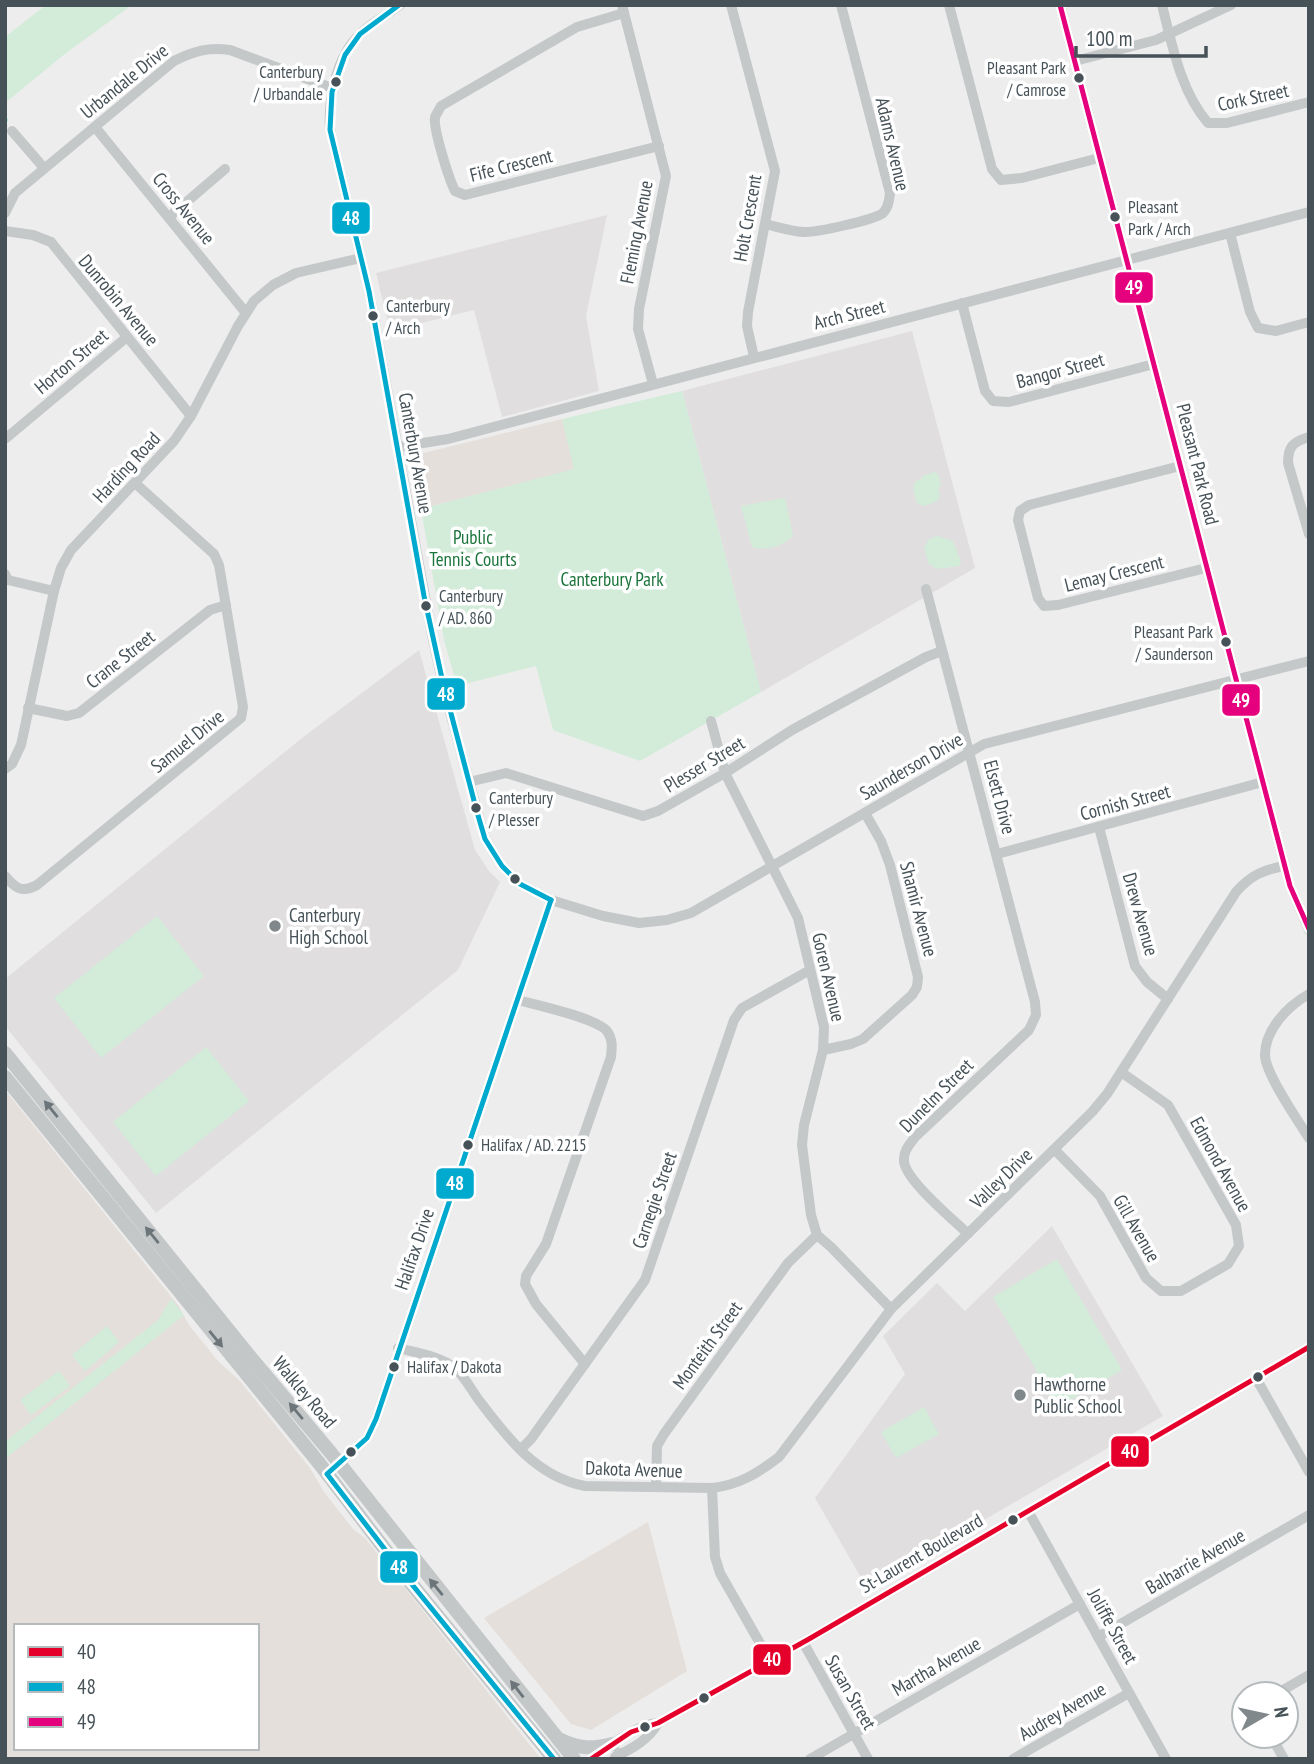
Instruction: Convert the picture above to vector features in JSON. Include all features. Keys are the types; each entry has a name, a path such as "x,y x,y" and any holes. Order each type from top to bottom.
{"main road":[{"name":"Walkley Road","path":"5,1052 251,1358 466,1651 554,1759"},
{"name":"Walkley Road","path":"5,1077 239,1368 332,1469 479,1640 573,1759"},
{"path":"82,1172 94,1162"},
{"path":"192,1310 204,1298"},
{"path":"239,1368 251,1358"},
{"path":"466,1651 479,1640"},
{"path":"555,1737 576,1747 616,1754"}],"street":[{"name":"Canterbury Avenue","path":"400,5 359,35 347,53 332,88 330,130 369,291 424,596 468,782 485,839 502,866 520,884 551,900"},
{"name":"Holt Crescent","path":"732,5 775,172 748,313 747,326 754,357"},
{"name":"Adams Avenue","path":"765,224 803,232 816,231 874,218 883,213 889,205 890,193 841,5"},
{"path":"949,5 992,169 1001,180 1022,178 1100,158"},
{"name":"Pleasant Park Road","path":"1060,5 1284,866 1309,930"},
{"name":"Cork Street","path":"1162,5 1195,108 1208,124 1227,123 1309,102"},
{"path":"1075,61 1170,34 1231,5"},
{"name":"Fleming Avenue","path":"623,9 666,176 639,309 638,329 653,384"},
{"name":"Fife Crescent","path":"623,9 577,27 448,101 435,116 436,127 451,182 455,191 465,195 659,146"},
{"name":"Urbandale Drive","path":"5,213 15,192 174,61 191,52 212,47 230,50 332,88"},
{"name":"Cross Avenue","path":"94,127 246,313"},
{"path":"12,131 44,168"},
{"path":"169,217 225,169"},
{"name":"Arch Street","path":"398,447 448,439 1309,212"},
{"name":"Dunrobin Avenue","path":"5,231 33,235 51,243 191,415"},
{"path":"1230,233 1250,312 1258,328 1276,331 1309,322"},
{"name":"Harding Road","path":"5,769 12,764 21,745 54,591 61,568 71,551 174,440 191,415 254,301 273,285 296,273 360,258"},
{"name":"Bangor Street","path":"962,303 985,391 993,401 1009,402 1154,364"},
{"name":"Horton Street","path":"5,439 127,337"},
{"path":"1309,437 1298,440 1290,447 1288,463 1309,534"},
{"name":"Lemay Crescent","path":"1180,466 1029,505 1020,511 1018,520 1038,598 1044,606 1058,605 1206,568"},
{"name":"Samuel Drive","path":"5,876 17,889 27,891 37,885 241,719 243,707 219,565 214,554 135,483"},
{"path":"5,574 8,580 54,591"},
{"name":"Elsett Drive","path":"926,589 997,854 1036,1015"},
{"name":"Crane Street","path":"28,708 67,716 79,713 209,610 226,605"},
{"name":"Plesser Street","path":"468,782 506,773 643,816 658,811 724,773 792,730 926,657 942,651"},
{"name":"Saunderson Drive","path":"551,900 603,916 639,923 691,914 984,744 1309,661"},
{"name":"Goren Avenue","path":"711,721 724,773 798,918 824,1027 823,1050 804,1125 802,1145 811,1215 817,1235"},
{"name":"Cornish Street","path":"997,854 1262,782"},
{"name":"Shamir Avenue","path":"823,1050 863,1039 912,995 917,987 918,977 890,865 881,841 865,813"},
{"name":"Drew Avenue","path":"1099,827 1135,966 1147,982 1168,999"},
{"name":"Valley Drive","path":"712,1488 729,1486 748,1478 779,1457 891,1310 1092,1112 1121,1072 1236,892 1255,873 1284,866"},
{"name":"Halifax Drive","path":"332,1469 368,1438 551,900"},
{"name":"Carnegie Street","path":"521,1448 531,1439 645,1280 734,1020 742,1008 810,970"},
{"path":"1309,994 1287,1009 1269,1036 1265,1056 1271,1075 1309,1138"},
{"path":"518,1000 603,1027 613,1043 611,1057 546,1244 526,1276 525,1284 536,1304 585,1364"},
{"name":"Dunelm Street","path":"968,1234 911,1176 904,1164 904,1153 915,1136 1028,1030 1036,1015"},
{"name":"Edmond Avenue","path":"1121,1072 1168,1105 1236,1225 1238,1246 1228,1264 1181,1291 1161,1292"},
{"name":"Gill Avenue","path":"1055,1150 1100,1196 1146,1278 1161,1292"},
{"path":"817,1235 891,1310"},
{"name":"Monteith Street","path":"656,1488 657,1446 664,1434 788,1263 817,1235"},
{"name":"Dakota Avenue","path":"398,1348 437,1359 455,1369 531,1462 569,1483 585,1486 712,1488"},
{"name":"St-Laurent Boulevard","path":"591,1759 616,1754 644,1740 658,1723 803,1642 1309,1348"},
{"path":"1256,1378 1309,1472"},
{"path":"712,1488 717,1565 770,1661"},
{"name":"Joliffe Street","path":"1028,1511 1166,1759"},
{"name":"Balharrie Avenue","path":"1098,1637 1309,1515"},
{"name":"Martha Avenue","path":"810,1759 1080,1604"},
{"name":"Susan Street","path":"803,1642 869,1759"},
{"name":"Audrey Avenue","path":"1013,1759 1129,1693"}],"shaded area":[{"path":"607,215 586,316 599,391 502,417 474,310 390,331 376,273"},
{"path":"912,331 975,568 761,692 682,391"},
{"path":"562,419 575,469 421,509 411,456"},
{"name":"Canterbury High School","path":"419,650 475,850 500,882 458,970 156,1213 5,1026 5,979 302,738"},
{"path":"5,1090 178,1305 189,1325 218,1361 240,1381 310,1468 324,1492 353,1529 365,1538 541,1759 5,1759"},
{"name":"Hawthorne Public School","path":"1052,1226 1163,1416 867,1588 815,1498 905,1374 883,1336 937,1283 965,1311"},
{"path":"648,1522 687,1671 591,1730 571,1724 484,1618"}],"green space":[{"path":"46,5 132,5 66,53 5,103 5,37"},
{"name":"Canterbury Park","path":"682,391 761,692 640,761 553,730 536,666 457,686 444,640 421,509 574,469 562,419"},
{"path":"935,472 941,486 938,487 940,496 937,501 924,506 917,503 913,489 915,482 923,478 922,476"},
{"path":"785,498 793,535 774,547 752,547 741,506"},
{"path":"937,536 953,541 961,562 959,566 937,569 929,564 924,548 928,540"},
{"path":"157,916 204,976 101,1058 54,998"},
{"path":"206,1047 249,1101 156,1176 113,1122"},
{"path":"1057,1259 1122,1370 1058,1407 993,1297"},
{"path":"171,1299 184,1315 5,1459 5,1442 158,1320"},
{"path":"107,1326 119,1342 85,1371 72,1355"},
{"path":"59,1371 70,1386 31,1415 20,1400"},
{"path":"924,1407 939,1434 896,1458 881,1432"}],"transit line":[{"name":"48","path":"399,5 360,34 345,55 332,92 330,130 369,291 424,596 443,683 477,812 485,839 502,866 520,884 551,900"},
{"name":"49","path":"1060,5 1290,886 1309,929"},
{"name":"48","path":"551,900 376,1419 367,1438 327,1474 410,1582 554,1759"},
{"name":"40","path":"591,1759 631,1732 658,1723 809,1639 1309,1347"}],"place":[{"name":"Pleasant Park / Camrose","path":"1079,78"},
{"name":"Canterbury / Urbandale","path":"336,82"},
{"name":"Pleasant Park / Arch","path":"1115,217"},
{"name":"Canterbury / Arch","path":"373,316"},
{"name":"Canterbury / AD. 860","path":"426,606"},
{"name":"Pleasant Park / Saunderson","path":"1226,642"},
{"name":"Canterbury / Plesser","path":"476,808"},
{"name":"Canterbury High School","path":"275,926"},
{"name":"Halifax / AD. 2215","path":"468,1145"},
{"name":"Halifax / Dakota","path":"394,1367"},
{"name":"Hawthorne Public School","path":"1020,1395"}],"park label":[{"name":"Public Tennis Courts","path":"473,548"}]}
